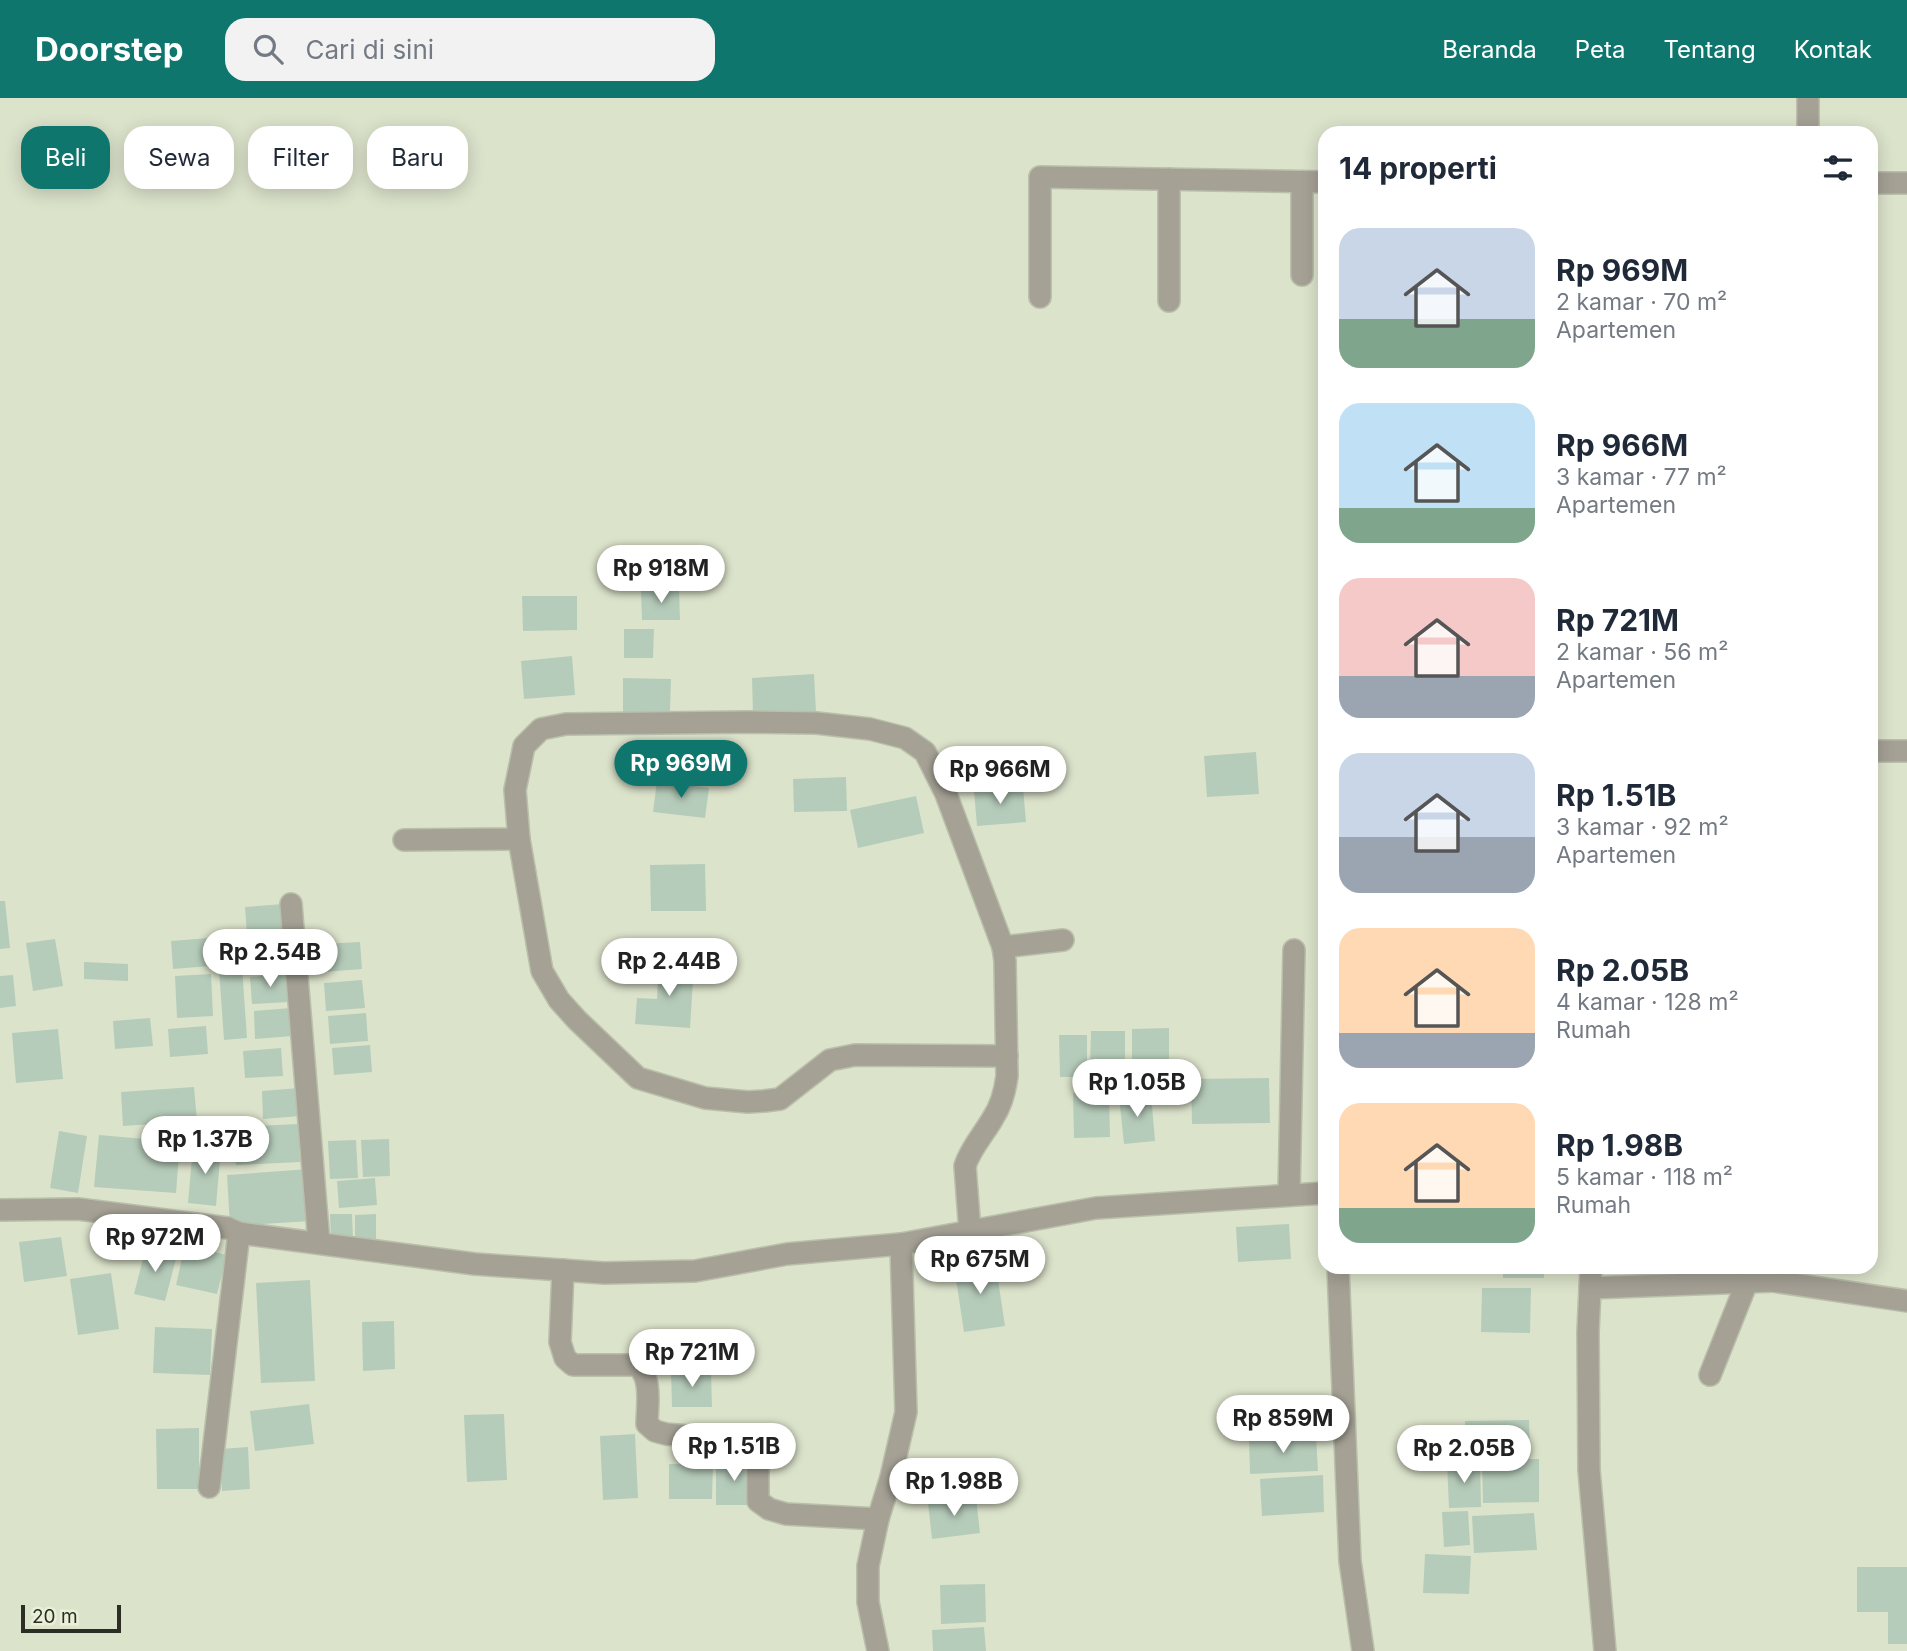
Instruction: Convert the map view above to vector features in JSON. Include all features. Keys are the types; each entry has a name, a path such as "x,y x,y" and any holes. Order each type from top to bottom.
{"street":[{"path":"1808,98 1808,126"},
{"path":"1041,297 1040,177 1318,182"},
{"path":"1169,179 1170,301"},
{"path":"1302,182 1302,275"},
{"path":"1878,183 1907,183"},
{"path":"970,1232 965,1166 967,1158 995,1116 1007,1076 1007,1056 1005,961 1003,947 946,794 925,752 905,738 870,729 816,723 566,724 541,729 524,746 515,789 519,839 542,971 559,1000 638,1078 705,1098 748,1102 780,1099 831,1060 855,1055 1007,1056"},
{"path":"1878,751 1907,751"},
{"path":"404,840 519,839"},
{"path":"291,904 319,1243"},
{"path":"1003,947 1063,940"},
{"path":"1289,1195 1294,950"},
{"path":"0,1210 78,1209 475,1264 604,1273 695,1271 787,1254 901,1244 1096,1209 1318,1193"},
{"path":"209,1487 239,1233"},
{"path":"878,1651 868,1602 868,1566 905,1412 901,1244"},
{"path":"562,1270 560,1342 565,1358 573,1365 636,1365 642,1368 647,1381 648,1424 655,1431 750,1442 758,1454 758,1501 769,1509 786,1514 878,1519"},
{"path":"1338,1274 1350,1561 1363,1651"},
{"path":"1605,1651 1589,1470 1588,1332 1591,1277 1760,1277 1907,1301"},
{"path":"1710,1375 1760,1277"}],"building":[{"path":"679,589 680,620 642,620 641,590"},
{"path":"522,596 577,596 577,630 523,631"},
{"path":"624,629 654,629 653,658 624,658"},
{"path":"572,656 575,695 524,699 521,661"},
{"path":"814,674 816,712 753,715 752,678"},
{"path":"623,678 671,679 670,712 623,712"},
{"path":"662,750 713,758 708,786 658,778"},
{"path":"1256,752 1259,794 1207,797 1204,756"},
{"path":"846,777 847,811 794,812 793,779"},
{"path":"657,781 709,788 705,818 653,812"},
{"path":"1023,787 1026,822 977,826 974,791"},
{"path":"916,796 924,833 858,848 850,810"},
{"path":"705,864 706,911 651,911 650,865"},
{"path":"0,901 5,901 10,948 0,949"},
{"path":"283,904 285,932 247,935 245,907"},
{"path":"287,936 289,963 251,966 248,938"},
{"path":"209,938 211,966 173,969 171,941"},
{"path":"55,939 63,986 33,991 26,943"},
{"path":"240,939 247,1038 224,1040 217,941"},
{"path":"360,942 362,969 323,972 321,944"},
{"path":"84,962 128,964 128,981 84,979"},
{"path":"659,962 694,964 690,1028 635,1024 637,998 657,999"},
{"path":"211,974 213,1016 177,1018 175,976"},
{"path":"287,974 290,1002 252,1004 250,977"},
{"path":"13,975 16,1006 0,1008 0,976"},
{"path":"362,980 365,1008 326,1011 324,983"},
{"path":"291,1008 293,1036 255,1039 254,1011"},
{"path":"366,1013 368,1041 330,1044 328,1016"},
{"path":"150,1018 153,1046 115,1049 113,1021"},
{"path":"206,1026 208,1054 170,1057 168,1029"},
{"path":"1169,1028 1169,1068 1132,1069 1132,1029"},
{"path":"58,1029 63,1079 16,1083 12,1033"},
{"path":"1091,1031 1125,1031 1125,1069 1090,1069"},
{"path":"1059,1035 1087,1035 1087,1077 1060,1077"},
{"path":"370,1045 372,1072 334,1075 332,1048"},
{"path":"281,1048 283,1076 245,1078 243,1051"},
{"path":"1269,1078 1270,1123 1192,1124 1191,1079"},
{"path":"194,1087 197,1121 123,1126 121,1092"},
{"path":"299,1088 301,1116 263,1119 262,1091"},
{"path":"1109,1092 1110,1137 1074,1138 1073,1093"},
{"path":"1151,1094 1155,1141 1124,1144 1119,1096"},
{"path":"298,1124 300,1162 236,1165 234,1127"},
{"path":"59,1131 87,1136 78,1193 50,1188"},
{"path":"99,1135 180,1142 176,1193 94,1187"},
{"path":"389,1139 390,1176 363,1177 361,1140"},
{"path":"356,1140 358,1178 330,1179 328,1141"},
{"path":"193,1146 221,1148 216,1206 188,1203"},
{"path":"309,1169 312,1221 230,1226 227,1175"},
{"path":"375,1178 377,1205 339,1208 337,1181"},
{"path":"330,1214 352,1214 353,1239 331,1238"},
{"path":"376,1214 376,1239 355,1239 355,1215"},
{"path":"1289,1224 1291,1259 1238,1262 1236,1227"},
{"path":"61,1237 67,1276 24,1282 19,1242"},
{"path":"185,1245 227,1255 217,1294 176,1285"},
{"path":"146,1247 177,1255 165,1301 134,1294"},
{"path":"995,1260 1005,1326 964,1332 954,1266"},
{"path":"111,1273 119,1329 78,1335 70,1279"},
{"path":"1503,1274 1544,1274 1544,1278 1503,1278"},
{"path":"310,1280 315,1381 261,1383 256,1283"},
{"path":"1482,1288 1531,1288 1530,1333 1481,1332"},
{"path":"394,1321 395,1369 363,1371 362,1322"},
{"path":"155,1327 212,1329 210,1375 153,1373"},
{"path":"671,1371 711,1371 712,1407 672,1407"},
{"path":"1319,1397 1320,1433 1254,1436 1253,1400"},
{"path":"309,1404 314,1444 255,1451 250,1411"},
{"path":"504,1414 507,1480 467,1482 464,1415"},
{"path":"1529,1420 1530,1454 1466,1456 1465,1421"},
{"path":"199,1428 199,1489 157,1489 156,1429"},
{"path":"635,1434 638,1498 603,1500 600,1436"},
{"path":"1316,1436 1318,1471 1250,1474 1249,1438"},
{"path":"248,1447 250,1489 222,1491 220,1449"},
{"path":"1539,1459 1539,1502 1483,1503 1482,1460"},
{"path":"716,1460 751,1460 752,1505 716,1505"},
{"path":"1480,1462 1481,1507 1449,1508 1447,1463"},
{"path":"669,1464 713,1464 712,1499 669,1499"},
{"path":"1323,1475 1324,1512 1262,1516 1260,1479"},
{"path":"976,1498 980,1533 932,1539 928,1503"},
{"path":"1468,1511 1470,1545 1444,1547 1442,1512"},
{"path":"1534,1513 1537,1550 1474,1553 1472,1516"},
{"path":"1425,1554 1471,1556 1469,1594 1423,1593"},
{"path":"1857,1567 1907,1567 1907,1644 1888,1644 1888,1612 1857,1612"},
{"path":"985,1584 986,1622 941,1624 940,1585"},
{"path":"984,1627 986,1651 933,1651 932,1630"}]}
